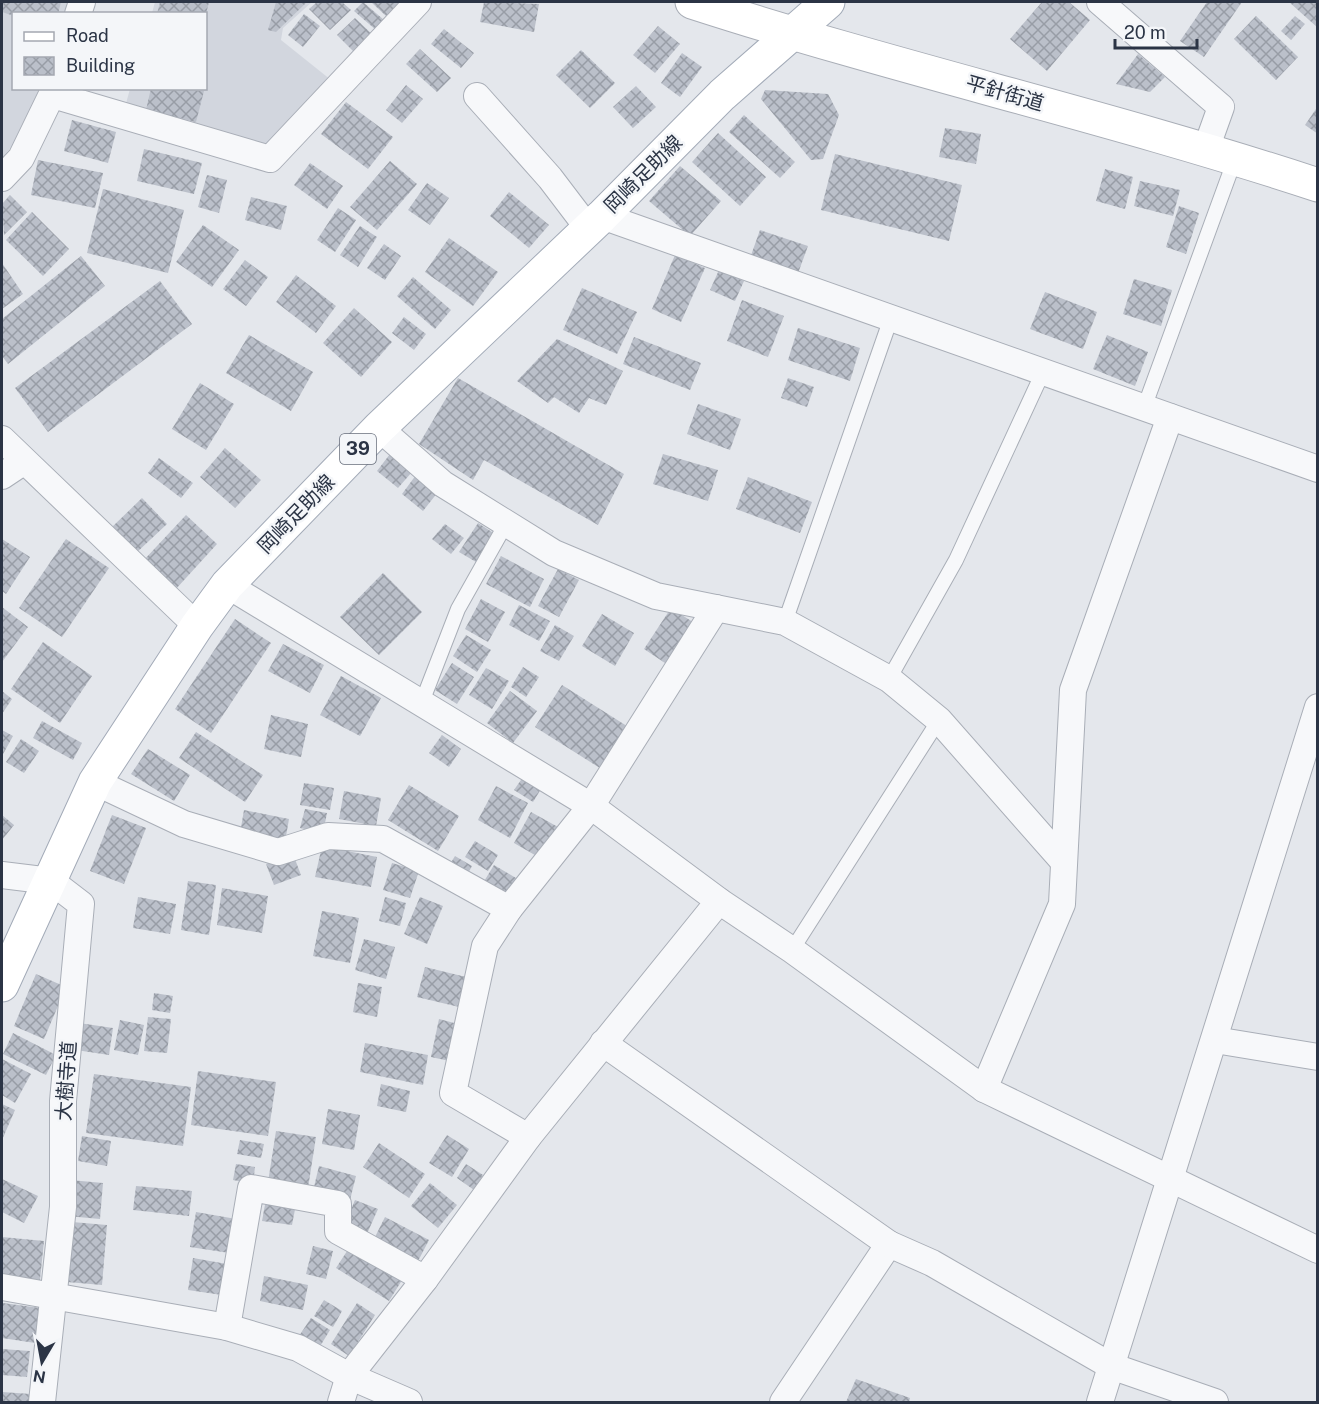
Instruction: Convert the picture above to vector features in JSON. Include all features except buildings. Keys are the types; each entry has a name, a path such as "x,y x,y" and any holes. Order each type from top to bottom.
{"main road":[{"name":"平針街道","path":"692,2 793,34 1221,154 1317,185"},
{"name":"岡崎足助線","path":"2,985 95,782 196,626 227,585 379,428 595,222 722,95 828,2"}],"street":[{"path":"2,178 21,158 54,92 270,159 418,2"},
{"path":"1100,2 1221,107 1221,154"},
{"path":"477,96 550,178 595,222 891,318 1317,469"},
{"path":"984,1089 1062,904 1073,690 1170,417"},
{"path":"379,428 443,484 554,553 656,596 785,622 889,679 939,720 1064,862"},
{"path":"2,439 23,462 196,626"},
{"path":"2,476 23,462"},
{"path":"227,585 591,806 719,901 792,950 984,1089 1171,1182 1317,1250"},
{"path":"528,1137 453,1093 485,946 509,909 591,806 716,608"},
{"path":"1100,1402 1171,1182 1317,707"},
{"path":"95,782 184,824 278,852 328,836 383,839 509,909"},
{"path":"2,875 51,881"},
{"name":"大樹寺道","path":"51,881 81,904 63,1101 63,1207 52,1296"},
{"path":"341,1402 349,1376 425,1279 528,1137 719,901"},
{"path":"1215,1040 1317,1057"},
{"path":"603,1043 889,1244 932,1263 1111,1366 1215,1402"},
{"path":"227,1328 251,1188 338,1204 338,1231 425,1279"},
{"path":"783,1402 889,1244"},
{"path":"2,1287 227,1328 298,1348 349,1376 410,1402"},
{"path":"42,1402 52,1296"}],"lane":[{"path":"1144,408 1221,154"},
{"path":"785,622 891,318"},
{"path":"889,679 957,560 1043,372"},
{"path":"422,702 458,609 507,522"},
{"path":"792,950 939,720"}],"shaded area":[{"path":"2,2 70,2 67,12 12,12 12,90 43,90 17,140 2,158"},
{"path":"155,2 312,2 283,28 281,40 331,80 269,148 125,107 130,90 207,90 207,12 152,12"}]}
